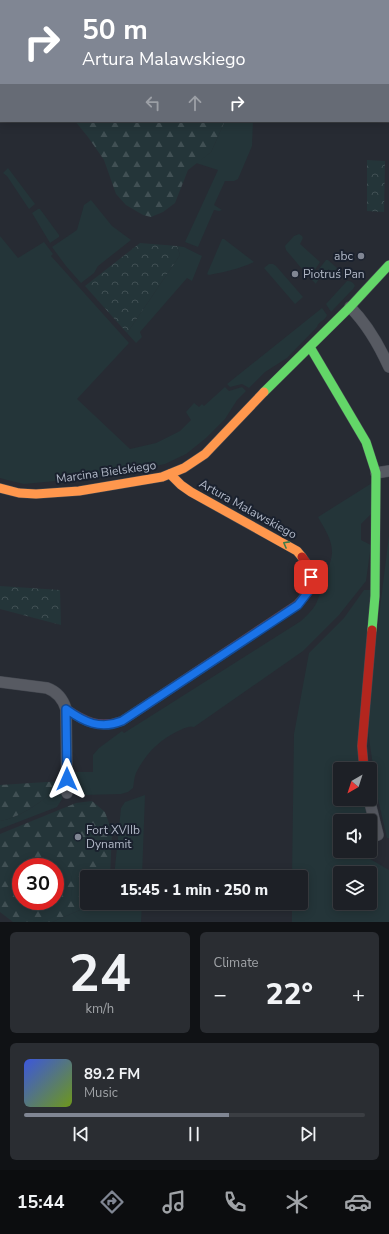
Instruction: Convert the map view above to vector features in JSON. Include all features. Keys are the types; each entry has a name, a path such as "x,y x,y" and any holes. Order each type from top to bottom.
{"street":[{"name":"Marcina Bielskiego","path":"0,488 19,493 36,494 79,491 120,485 170,474 184,468 205,454 271,384 350,307 389,265"},
{"path":"350,307 376,340 389,367"},
{"path":"310,347 366,442 376,473 374,521 375,596 362,746 363,762"},
{"path":"376,473 389,471"},
{"name":"Artura Malawskiego","path":"66,709 85,722 92,724 109,724 122,721 271,624 304,599 310,585 310,571 307,563 297,551 191,492 170,474"},
{"path":"0,682 48,688 54,690 64,702 66,709 67,793"},
{"path":"371,806 378,835"}],"green space":[{"path":"76,122 225,122 211,152 188,170 175,203 163,212 151,217 143,215 126,205 116,194 104,160"},
{"path":"225,122 253,122 252,146 238,179 234,181 225,181 214,205 222,210 214,210 198,247 185,242 218,170 196,163 211,152"},
{"path":"367,160 385,161 384,212 367,211"},
{"path":"8,168 35,204 29,209 7,176 3,173"},
{"path":"91,200 112,226 131,240 98,266 94,273 81,283 52,247 77,230 84,205"},
{"path":"40,209 59,235 59,237 50,243 32,213"},
{"path":"299,234 303,238 300,244 320,262 311,276 308,276 286,250 285,246 294,236"},
{"path":"0,236 18,258 44,242 53,254 51,256 129,343 77,399 130,449 156,443 180,431 191,420 186,412 194,403 199,407 202,404 204,406 225,387 229,391 242,387 246,391 237,400 225,419 206,438 186,454 165,464 108,476 24,484 0,478"},
{"path":"222,239 254,262 232,270 209,275 207,274"},
{"path":"140,243 177,246 180,255 127,333 85,286"},
{"path":"177,246 184,247 202,256 192,281 187,278 140,332 142,337 136,343 127,333 180,255"},
{"path":"326,260 337,268 332,273 320,279 316,284 312,278"},
{"path":"269,264 276,266 303,297 295,304 264,268"},
{"path":"347,281 352,282 355,286 331,312 326,304"},
{"path":"322,308 327,315 324,320 287,358 265,372 249,388 242,384 230,387 227,384"},
{"path":"372,483 371,514 361,524 361,540 371,545 366,581 339,615 303,651 194,727 187,727 176,732 158,744 148,754 140,766 135,775 133,788 128,792 121,794 84,795 71,787 73,772 93,772 93,755 99,748 122,731 124,733 301,621 307,615 318,600 332,556 332,547 329,538 318,517"},
{"path":"389,535 389,838 387,838 378,799 377,762 372,762 368,732 372,673"},
{"path":"0,586 60,590 61,625 0,609"},
{"path":"364,590 371,590 360,762 333,762 333,806 366,806 367,814 333,814 333,858 370,858 389,870 389,922 292,922 292,910 308,910 308,870 292,870 294,734 309,653 344,618"},
{"path":"62,781 62,785 33,807 9,819 0,821 0,785"},
{"path":"62,785 62,799 57,807 0,829 0,821 9,819 25,811 40,802"},
{"path":"145,795 142,870 115,870 121,808 125,802"},
{"path":"92,801 105,812 112,832 110,870 80,870 80,910 52,922 13,922 0,912 0,834 76,803"},
{"path":"80,910 142,910 141,922 52,922"}],"traffic: fast":[{"path":"264,392 350,307 389,265"},
{"path":"310,347 366,442 376,473 375,596 372,630"}],"traffic: slow":[{"path":"0,488 19,493 36,494 79,491 162,477 184,468 205,454 264,392"},
{"path":"170,474 191,492 297,551 302,557"}],"traffic: jam":[{"path":"66,709 92,723 106,724 122,721 297,605 302,600 309,588 311,576 310,570 302,557"},
{"path":"363,762 362,746 372,630"}],"place":[{"name":"abc","path":"361,256"},
{"name":"Piotruś Pan","path":"295,274"},
{"name":"Fort XVIIb Dynamit","path":"78,837"}],"route":[{"path":"67,779 66,709 78,718 92,724 109,724 122,721 298,605 308,592 311,577"}]}
